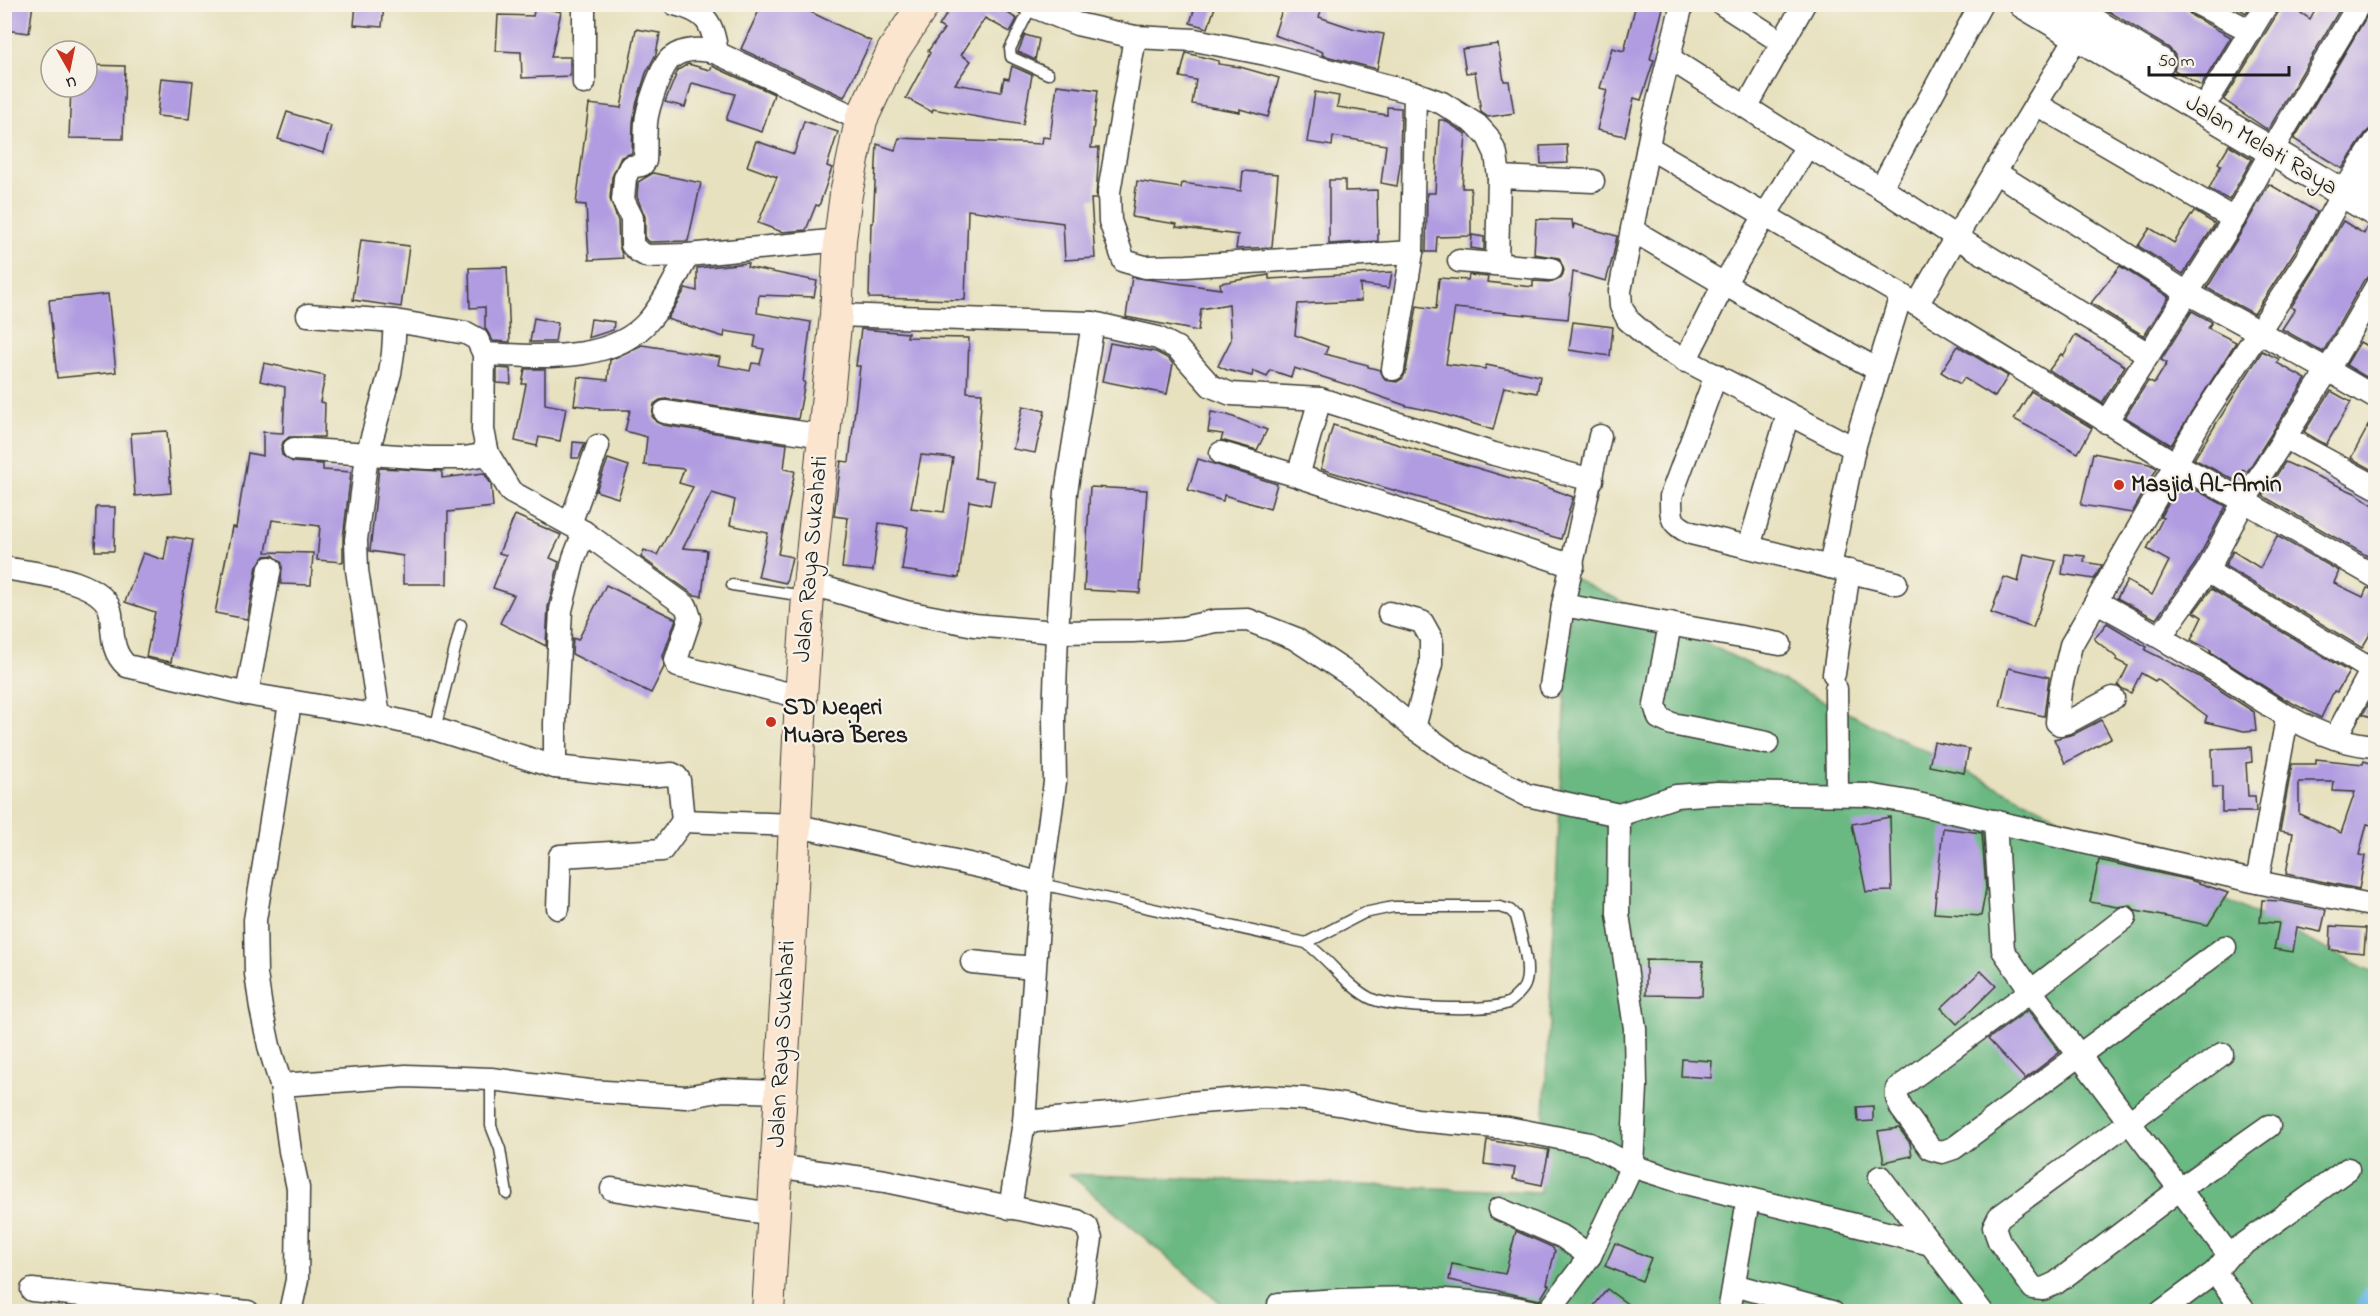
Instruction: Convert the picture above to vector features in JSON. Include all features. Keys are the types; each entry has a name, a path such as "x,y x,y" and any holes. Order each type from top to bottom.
{"main road":[{"name":"Jalan Raya Sukahati","path":"768,1311 801,697 823,436 836,315 840,240 846,194 861,120 893,51 924,4"}],"street":[{"path":"584,4 584,83"},
{"path":"1682,4 1648,147 1620,291 1621,306 1628,320 1657,345 1854,448"},
{"path":"1722,4 1781,42"},
{"path":"1747,106 1804,4"},
{"path":"1881,188 1981,4"},
{"name":"Jalan Melati Raya","path":"2023,4 2082,27 2212,94 2277,143 2363,194"},
{"name":"Jalan Melati Raya","path":"2064,4 2082,27 2208,115 2277,143"},
{"path":"2198,4 2251,31"},
{"path":"2212,94 2268,4"},
{"path":"2106,422 2234,219 2360,4"},
{"path":"686,6 708,22 714,36 717,53"},
{"path":"1029,6 1077,24 1135,37 1195,40 1256,52 1415,93 1442,103 1477,125 1488,137 1496,154 1499,177 1497,263"},
{"path":"1837,794 1835,681 1839,569 1854,448 1878,370 1909,300 1956,237 2082,27"},
{"path":"1135,37 1108,192 1110,221 1124,261 1144,267 1187,266 1412,252"},
{"path":"840,240 688,255 647,255 632,245 632,219 623,200 625,178 630,167 642,165 645,161 648,111 653,92 669,59 696,50 706,49 717,53 861,120"},
{"path":"1669,58 1807,146 1881,188 1956,237 2148,354"},
{"path":"1393,369 1412,252 1415,93"},
{"path":"2036,104 2234,219"},
{"path":"2113,698 2068,722 2060,724 2057,722 2060,691 2071,645 2202,418 2307,258 2363,194 2376,141"},
{"path":"1685,361 1725,284 1807,146"},
{"path":"1648,147 1909,300 2175,464 2376,577"},
{"path":"1995,172 2186,292 2376,398"},
{"path":"1499,177 1593,181"},
{"path":"1632,230 1878,370"},
{"path":"484,354 552,357 586,353 627,339 649,320 688,255"},
{"path":"1459,261 1551,269"},
{"path":"2160,637 2206,571 2244,501 2373,298"},
{"path":"308,315 395,321 466,333 477,339 484,354 483,430 488,454 512,492 577,528 688,609 690,618 676,660 679,667 801,697"},
{"path":"836,315 1093,323 1158,338 1177,348 1211,386 1231,394 1320,399 1494,454 1592,480"},
{"path":"378,716 357,570 356,540 367,455 390,373 395,321"},
{"path":"1010,1208 1024,1122 1033,968 1041,884 1055,782 1054,718 1057,632 1066,492 1093,323"},
{"path":"1716,375 1671,496 1671,515 1676,526 1691,533 1896,583"},
{"path":"1298,476 1320,399"},
{"path":"665,412 823,436"},
{"path":"1749,547 1788,414"},
{"path":"1551,686 1563,605 1600,436"},
{"path":"2284,436 2376,487"},
{"path":"555,767 561,610 574,558 577,528 598,446"},
{"path":"294,449 367,455 464,458 488,454"},
{"path":"1221,453 1573,566"},
{"path":"4,568 56,577 92,589 108,606 113,645 119,659 127,666 290,703 378,716 435,729 555,767 644,776 672,774 676,776 683,821 662,850 560,856 558,908"},
{"path":"247,694 270,568"},
{"path":"2206,571 2373,666 2335,738"},
{"path":"809,590 974,625 1057,632 1183,628 1215,621 1248,620 1294,638 1353,677 1414,728 1459,760 1527,795 1619,815 1676,796 1718,793 1868,795 1910,801 2257,882 2376,906"},
{"path":"2097,602 2160,637 2287,718 2335,738 2376,746"},
{"path":"1563,605 1780,644"},
{"path":"1389,613 1422,622 1431,638 1431,664 1414,728"},
{"path":"1670,624 1656,705 1659,718 1672,724 1767,743"},
{"path":"290,703 255,920 256,974 261,1008 269,1046 281,1085 290,1151 298,1188 297,1280 290,1311"},
{"path":"2257,882 2287,718"},
{"path":"1548,1311 1590,1256 1632,1166 1636,1086 1635,1039 1618,914 1619,815"},
{"path":"1995,820 2004,950 2079,1056 2180,1189 2222,1263 2245,1311"},
{"path":"683,821 794,825 982,867 1041,884"},
{"path":"2125,918 1897,1089 1897,1098 1901,1108 1931,1149 1942,1152 1954,1148 2225,948"},
{"path":"972,963 1033,968"},
{"path":"2222,1054 1999,1217 1994,1227 1999,1241 2033,1288 2043,1289 2056,1282 2268,1126"},
{"path":"281,1085 406,1076 491,1079 589,1091 686,1097 723,1090 780,1092"},
{"path":"1024,1122 1120,1113 1188,1103 1266,1097 1305,1099 1417,1120 1508,1128 1590,1144 1632,1166 1748,1200 1931,1244"},
{"path":"775,1166 885,1181 1077,1221 1088,1227 1091,1239 1081,1302 1084,1311"},
{"path":"2161,1311 2348,1169"},
{"path":"1880,1177 1982,1311"},
{"path":"612,1189 772,1214"},
{"path":"1729,1311 1748,1200"},
{"path":"1499,1209 1563,1237 1590,1256"},
{"path":"1734,1285 1832,1311"},
{"path":"32,1290 249,1311"},
{"path":"1279,1304 1366,1298 1456,1300 1535,1311"}],"lane":[{"path":"1029,6 1009,54 1048,74"},
{"path":"732,585 809,590"},
{"path":"435,729 460,625"},
{"path":"1041,884 1306,943 1322,954 1360,993 1373,1000 1395,1004 1482,1008 1509,1003 1523,988 1528,973 1516,916 1510,910 1500,907 1393,907 1364,913 1306,943"},
{"path":"491,1079 491,1126 500,1149 507,1194"}],"green space":[{"path":"1572,577 2375,973 2375,1311 1230,1311 1070,1174 1540,1192"}],"building":[{"path":"4,4 33,4 29,33 4,30"},
{"path":"356,4 384,4 382,27 354,25"},
{"path":"762,4 794,4 871,41 844,97 741,49"},
{"path":"953,4 994,4 1017,19 1010,32 985,18 961,55 971,61 955,84 1001,92 1004,78 1009,79 1012,66 1032,75 1023,125 933,109 932,112 906,98 930,53 928,51 944,29 939,26"},
{"path":"1196,4 1216,4 1208,28 1190,23"},
{"path":"1284,4 1323,4 1319,17 1355,29 1384,34 1377,69 1322,55 1323,52 1274,35"},
{"path":"1636,4 1664,4 1650,59 1654,60 1641,100 1634,98 1625,136 1597,130 1607,90 1600,88 1612,48 1624,51"},
{"path":"2097,4 2180,4 2192,16 2231,37 2201,86 2174,70 2175,55 2169,48"},
{"path":"2231,4 2251,4 2246,13"},
{"path":"2280,4 2287,4 2310,19 2318,4 2343,4 2268,130 2224,100 2279,11"},
{"path":"535,6 561,12 551,57 570,57 570,76 522,78 521,52 496,51 498,15 533,16"},
{"path":"2372,7 2376,9 2376,123 2365,134 2342,169 2294,139"},
{"path":"636,29 660,33 656,54 646,73 636,105 632,153 621,157 612,177 610,199 618,221 619,245 623,258 589,260 586,205 576,204 589,104 621,108"},
{"path":"1025,35 1039,39 1035,60 1018,52"},
{"path":"1498,44 1504,81 1509,81 1514,113 1488,117 1481,112 1475,72 1466,73 1462,49"},
{"path":"1186,53 1219,61 1218,64 1240,67 1279,78 1268,117 1240,109 1240,112 1192,104 1196,80 1180,77"},
{"path":"688,64 710,70 712,66 774,94 762,132 726,120 735,94 692,83 685,107 665,102 678,70"},
{"path":"99,65 125,66 123,139 69,138 71,99 99,99"},
{"path":"161,78 193,81 189,119 157,116"},
{"path":"1057,85 1098,90 1091,148 1099,148 1096,199 1091,199 1095,258 1065,260 1063,223 968,210 965,300 869,298 871,223 873,223 877,144 895,150 899,138 1042,144 1043,137 1050,138"},
{"path":"1315,92 1339,96 1337,107 1387,115 1387,107 1401,108 1400,165 1397,186 1381,183 1386,145 1333,136 1332,146 1307,142"},
{"path":"287,112 331,126 323,153 278,139"},
{"path":"1439,120 1444,120 1466,134 1462,188 1471,188 1471,236 1437,237 1436,252 1426,252 1427,193 1435,193"},
{"path":"804,121 838,132 827,166 832,168 819,206 816,205 806,230 782,232 758,223 777,177 747,166 756,141 794,154"},
{"path":"1567,145 1568,163 1541,164 1540,146"},
{"path":"2229,145 2252,159 2229,200 2209,189 2221,165 2218,163"},
{"path":"1243,171 1278,174 1272,247 1236,249 1238,235 1176,227 1177,224 1132,217 1137,181 1181,188 1182,183 1241,191"},
{"path":"653,173 701,183 688,241 650,242 645,239 645,217 637,197 638,182"},
{"path":"1329,180 1345,180 1345,191 1377,190 1378,241 1329,244"},
{"path":"2269,184 2317,212 2254,314 2207,288"},
{"path":"2194,211 2215,224 2183,274 2138,246 2150,228 2174,243"},
{"path":"1536,219 1572,220 1573,229 1574,224 1617,236 1613,256 1606,281 1573,272 1568,319 1455,308 1446,364 1485,369 1486,365 1540,376 1537,393 1504,387 1493,430 1437,412 1407,406 1294,368 1291,377 1270,370 1267,377 1253,371 1252,376 1218,366 1231,340 1229,304 1201,309 1198,331 1126,317 1132,277 1221,289 1220,283 1269,275 1269,279 1392,272 1389,288 1360,284 1361,301 1298,304 1295,335 1328,347 1325,354 1368,365 1368,367 1380,370 1385,380 1397,382 1403,378 1406,371 1417,306 1436,309 1439,278 1468,280 1469,275 1488,277 1487,282 1533,287 1533,281 1550,282 1562,277 1564,270 1559,258 1534,254"},
{"path":"2343,221 2364,234 2367,227 2376,229 2376,265 2371,275 2364,280 2323,352 2282,329 2295,309 2291,307"},
{"path":"1472,235 1484,237 1484,250 1471,248"},
{"path":"361,240 409,246 401,307 353,300"},
{"path":"748,263 747,267 817,281 814,297 759,295 757,313 811,322 803,382 805,382 798,419 666,399 654,404 652,416 656,422 663,425 787,444 784,469 795,471 778,554 792,557 786,583 758,577 768,533 730,525 735,500 712,493 683,548 707,550 702,596 694,595 641,557 644,550 657,555 693,487 679,483 684,469 644,465 647,437 625,431 630,410 599,410 599,408 574,405 578,377 608,380 610,360 642,345 720,357 718,365 750,371 752,363 760,364 764,349 754,347 756,336 725,331 724,337 667,319 686,288 697,291 697,268"},
{"path":"2120,266 2169,297 2144,336 2091,303"},
{"path":"507,267 510,342 493,341 485,328 485,307 470,308 469,268"},
{"path":"108,294 116,372 57,378 49,300"},
{"path":"2192,311 2212,322 2208,328 2236,342 2171,445 2125,417 2148,381 2154,384 2167,363 2161,360"},
{"path":"534,318 558,323 555,342 530,342"},
{"path":"591,319 614,322 613,330 588,338"},
{"path":"1573,322 1613,327 1610,356 1569,350"},
{"path":"861,329 908,333 907,337 969,338 967,392 982,393 975,478 994,481 990,505 969,501 959,578 902,570 908,527 879,523 873,571 842,568 848,518 834,516 841,461 849,462 860,366 856,366","holes":["921,455 953,458 944,512 911,508"]},
{"path":"2075,335 2125,366 2102,403 2049,370 2061,354 2063,356"},
{"path":"2360,342 2376,351 2376,360 2366,377 2346,365"},
{"path":"1110,343 1156,352 1169,359 1173,364 1167,394 1102,381"},
{"path":"1958,346 2008,376 1995,397 1964,378 1960,384 1941,372"},
{"path":"2262,351 2279,359 2277,363 2306,379 2247,472 2243,470 2236,481 2194,459"},
{"path":"264,363 325,376 320,402 325,403 324,437 289,437 283,442 282,455 293,462 323,464 323,470 351,472 343,538 343,562 317,560 320,526 272,520 266,552 313,553 311,585 281,584 282,563 273,555 265,556 257,566 247,619 215,613 232,527 236,528 248,453 263,456 263,432 283,433 285,387 260,381"},
{"path":"497,368 510,369 511,384 497,383"},
{"path":"525,369 545,369 545,404 566,408 560,441 539,437 537,446 515,441 526,384 522,384"},
{"path":"2031,391 2092,428 2078,453 2014,419"},
{"path":"2331,391 2351,402 2326,445 2304,432"},
{"path":"1023,406 1045,411 1035,453 1013,449"},
{"path":"1211,412 1228,415 1267,430 1257,450 1221,440 1223,434 1208,432"},
{"path":"2376,412 2376,466 2373,470 2351,458"},
{"path":"1333,425 1544,486 1573,497 1561,539 1321,469"},
{"path":"167,431 171,493 135,496 131,433"},
{"path":"573,442 585,443 579,458 572,458"},
{"name":"Masjid AL-Amin","path":"2093,453 2149,464 2157,468 2132,513 2081,505"},
{"path":"608,459 629,466 618,498 596,491"},
{"path":"1198,459 1277,484 1270,509 1224,495 1223,501 1188,490"},
{"path":"2285,462 2357,494 2376,507 2376,561 2263,496"},
{"path":"379,468 442,471 442,478 484,473 491,484 493,507 448,512 447,584 403,584 403,556 370,551"},
{"path":"2181,482 2226,506 2195,564 2156,619 2117,598 2127,581 2152,595 2169,561 2147,549 2163,518 2160,517"},
{"path":"1090,487 1147,490 1140,593 1084,590"},
{"path":"96,507 115,507 114,551 95,551"},
{"path":"515,515 561,535 550,558 559,562 548,607 546,646 500,623 514,595 493,588 506,555 499,553"},
{"path":"168,536 193,540 171,662 146,657 155,612 125,602 143,553 164,560"},
{"path":"2277,536 2339,571 2334,583 2363,597 2367,588 2376,590 2376,624 2362,648 2225,566 2233,551 2260,568"},
{"path":"2024,554 2056,561 2033,628 1991,613 2004,577 2018,582"},
{"path":"2065,554 2085,556 2084,562 2102,565 2094,579 2062,574"},
{"path":"606,585 676,619 663,656 664,667 651,693 572,654 573,638 578,640"},
{"path":"2211,589 2349,672 2337,692 2334,691 2321,718 2279,696 2210,652 2211,650 2191,640 2202,617 2194,612"},
{"path":"2107,623 2147,647 2145,650 2198,676 2254,712 2256,730 2244,731 2205,722 2207,716 2157,679 2155,681 2141,673 2131,693 2118,686 2128,666 2116,660 2117,658 2094,639"},
{"path":"2009,668 2049,677 2044,716 2000,706"},
{"path":"2376,691 2376,719 2363,714"},
{"path":"2101,720 2111,738 2065,763 2054,739 2074,734"},
{"path":"1934,742 1969,749 1964,773 1929,766"},
{"path":"2251,747 2252,762 2246,763 2248,796 2255,796 2256,812 2222,812 2222,787 2213,787 2212,749"},
{"path":"2316,759 2363,764 2364,761 2376,765 2376,826 2367,824 2359,855 2365,856 2359,889 2286,874 2293,833 2280,831 2292,764 2316,764","holes":["2299,782 2334,782 2333,791 2355,792 2341,833 2299,814"]},
{"path":"1890,817 1892,891 1866,892 1852,824"},
{"path":"1943,828 1982,833 1986,889 1981,916 1934,913"},
{"path":"2099,860 2190,880 2228,893 2208,925 2136,911 2130,905 2117,907 2090,902"},
{"path":"2262,900 2281,901 2326,910 2321,932 2297,927 2293,952 2274,949 2279,923 2260,922"},
{"path":"2331,926 2366,928 2364,953 2330,950"},
{"path":"1646,960 1703,961 1702,996 1646,995"},
{"path":"1981,971 1996,986 1957,1024 1941,1008"},
{"path":"2028,1010 2060,1052 2025,1079 1988,1039"},
{"path":"1682,1059 1712,1061 1711,1078 1681,1076"},
{"path":"1873,1106 1873,1121 1858,1122 1857,1107"},
{"path":"1899,1128 1910,1143 1912,1156 1884,1162 1878,1131"},
{"path":"1487,1140 1549,1150 1542,1185 1513,1179 1515,1168 1484,1164"},
{"path":"1516,1231 1552,1247 1555,1251 1547,1284 1549,1285 1540,1300 1449,1280 1452,1264 1505,1274"},
{"path":"1615,1243 1651,1258 1642,1281 1605,1266"},
{"path":"1607,1289 1637,1311 1590,1311"}],"waterway":[{"path":"2371,1312 2376,1300"}],"place":[{"name":"Masjid AL-Amin","path":"2119,485"},
{"name":"SD Negeri Muara Beres","path":"771,722"}]}
